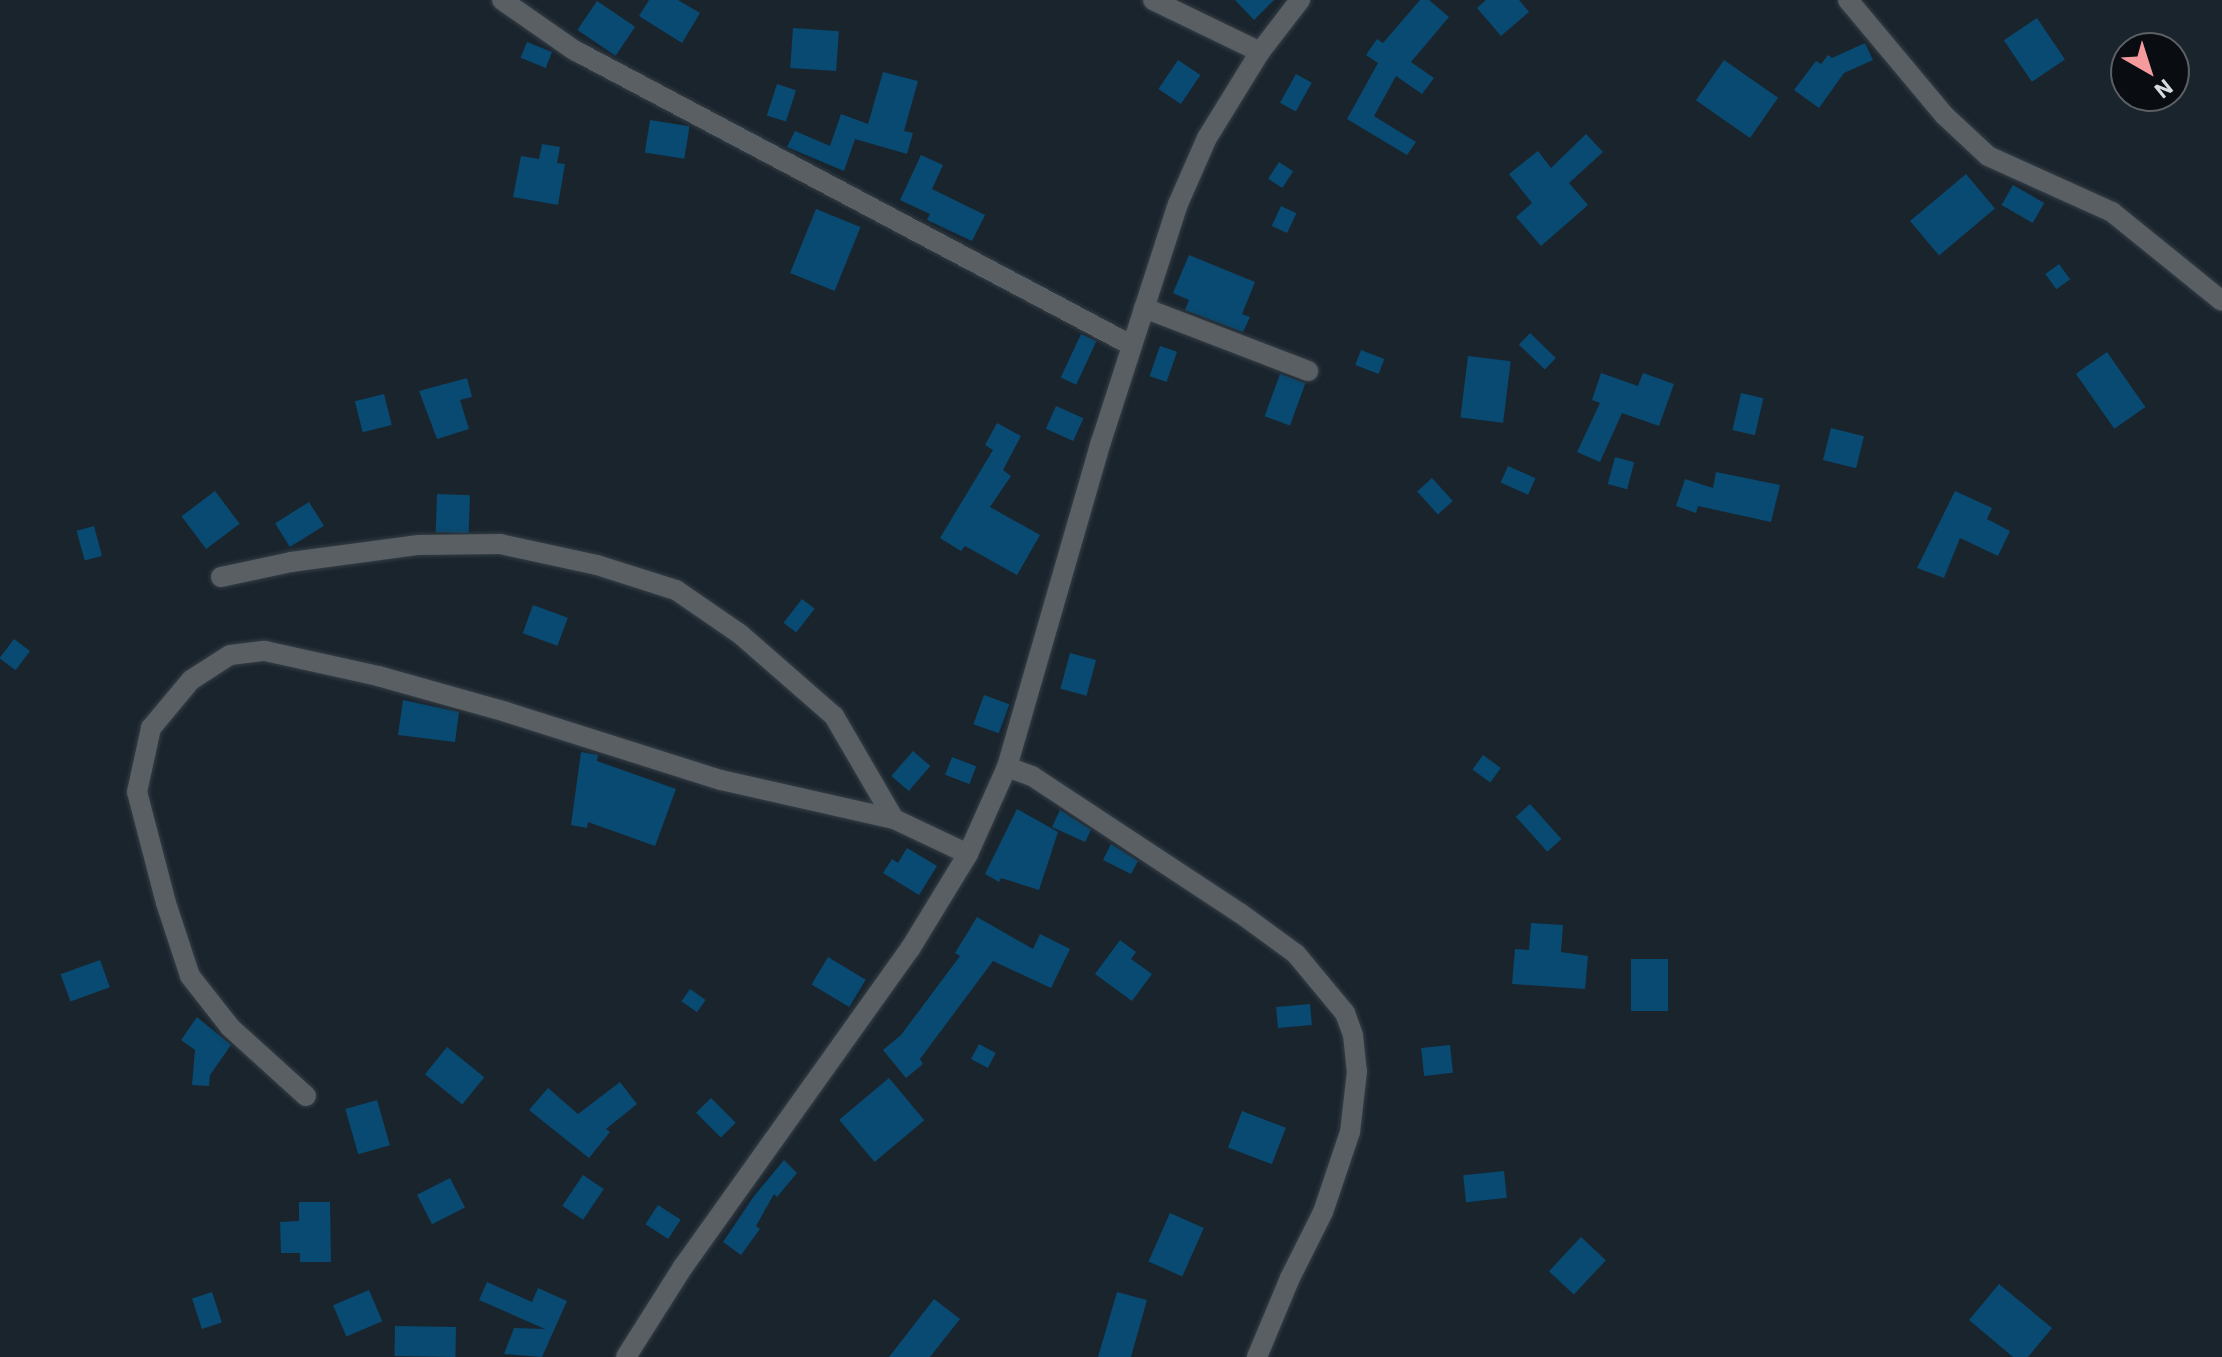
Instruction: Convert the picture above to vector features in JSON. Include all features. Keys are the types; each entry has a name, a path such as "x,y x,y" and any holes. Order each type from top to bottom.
{"street":[{"path":"502,0 574,50 1131,345"},
{"path":"1153,0 1260,52"},
{"path":"626,1357 683,1267 910,949 968,854 1007,767 1131,345 1178,204 1207,138 1260,52 1300,0"},
{"path":"1848,0 1944,115 1988,156 2112,212 2222,301"},
{"path":"1144,308 1308,371"},
{"path":"221,577 291,562 419,545 500,544 597,565 676,590 740,634 834,716 894,819"},
{"path":"306,1096 230,1027 190,976 166,903 137,792 151,728 191,680 230,655 265,651 378,676 506,712 721,780 894,819 968,854"},
{"path":"1007,767 1032,776 1251,921 1296,954 1345,1013 1353,1035 1357,1071 1350,1132 1323,1212 1290,1278 1257,1357"}],"building":[{"path":"649,0 678,0 700,13 682,43 639,16"},
{"path":"1235,0 1274,0 1254,20"},
{"path":"1420,0 1429,0 1449,17 1411,62 1434,78 1422,94 1396,76 1374,116 1416,142 1407,155 1347,119 1378,63 1366,55 1377,39 1383,43"},
{"path":"1486,0 1519,0 1529,12 1501,36 1477,8"},
{"path":"597,1 635,27 616,56 577,30"},
{"path":"2037,18 2065,59 2032,82 2004,40"},
{"path":"793,28 839,31 836,71 790,68"},
{"path":"527,42 552,52 546,68 521,58"},
{"path":"1865,43 1873,60 1844,73 1819,108 1794,90 1816,61 1821,64 1828,55 1832,58"},
{"path":"1178,60 1200,75 1181,104 1158,89"},
{"path":"1724,60 1778,98 1750,138 1696,100"},
{"path":"883,72 918,81 904,131 913,133 907,154 855,139 844,171 787,147 795,131 830,146 841,114 868,124"},
{"path":"1296,74 1312,83 1296,112 1280,103"},
{"path":"777,84 796,90 786,122 767,115"},
{"path":"650,120 690,126 684,159 645,153"},
{"path":"1586,134 1603,152 1569,183 1588,205 1541,246 1516,217 1532,203 1509,174 1538,151 1551,168"},
{"path":"542,144 560,147 557,163 565,164 558,205 513,197 521,156 539,159"},
{"path":"921,155 943,165 932,189 985,215 972,241 927,220 930,214 900,200"},
{"path":"1279,162 1293,171 1282,188 1268,179"},
{"path":"1966,174 1995,208 1939,255 1910,221"},
{"path":"2013,185 2044,203 2033,223 2002,205"},
{"path":"1281,206 1296,213 1287,233 1272,226"},
{"path":"816,209 861,227 835,291 790,273"},
{"path":"1189,255 1255,282 1242,314 1250,317 1243,332 1185,310 1189,300 1173,293"},
{"path":"2059,264 2070,279 2056,289 2045,274"},
{"path":"1530,333 1556,358 1545,370 1519,345"},
{"path":"1081,334 1096,341 1076,385 1061,378"},
{"path":"1160,346 1177,352 1167,382 1150,376"},
{"path":"1361,350 1384,359 1379,374 1355,365"},
{"path":"2107,352 2145,407 2114,429 2076,374"},
{"path":"1468,356 1511,361 1503,423 1460,418"},
{"path":"1601,373 1638,386 1643,373 1674,384 1659,426 1622,413 1600,462 1577,452 1600,403 1592,400"},
{"path":"1280,374 1305,383 1290,426 1265,416"},
{"path":"467,378 472,397 460,400 469,429 437,439 419,391"},
{"path":"1741,393 1763,398 1755,435 1732,430"},
{"path":"384,394 392,425 363,432 355,401"},
{"path":"1056,406 1083,418 1073,441 1046,429"},
{"path":"997,423 1021,436 1003,470 1011,476 990,507 1040,535 1017,575 965,546 961,551 940,538 993,450 985,445"},
{"path":"1831,428 1864,436 1856,468 1823,460"},
{"path":"1615,457 1634,462 1627,489 1608,484"},
{"path":"1508,466 1535,478 1528,495 1501,482"},
{"path":"1716,472 1780,485 1771,522 1698,506 1696,513 1676,506 1685,479 1713,488"},
{"path":"1432,478 1453,501 1438,514 1417,491"},
{"path":"215,491 240,524 206,549 181,516"},
{"path":"1955,491 1992,508 1987,519 2010,531 1998,556 1960,538 1944,578 1917,568"},
{"path":"437,494 470,495 469,533 436,532"},
{"path":"309,502 324,526 290,547 275,523"},
{"path":"94,526 102,556 85,561 77,531"},
{"path":"802,599 815,609 796,632 784,623"},
{"path":"533,605 568,618 558,646 523,633"},
{"path":"14,639 30,651 16,670 0,659"},
{"path":"1070,653 1096,660 1087,696 1060,689"},
{"path":"984,695 1009,704 999,733 973,724"},
{"path":"403,700 459,712 455,742 398,735"},
{"path":"913,751 930,766 909,791 891,776"},
{"path":"581,752 598,755 597,761 676,789 655,846 588,822 587,828 571,825"},
{"path":"1483,755 1501,768 1490,782 1472,770"},
{"path":"952,757 976,766 969,784 945,775"},
{"path":"1530,804 1561,839 1547,852 1516,817"},
{"path":"1017,809 1058,832 1039,890 1001,878 999,882 985,874"},
{"path":"1060,810 1091,830 1085,842 1052,827"},
{"path":"1111,844 1138,861 1131,874 1103,860"},
{"path":"907,848 937,866 919,895 883,873 892,859 898,863"},
{"path":"977,917 1033,949 1040,934 1070,949 1051,988 993,961 920,1059 923,1064 906,1078 883,1050 901,1035 960,956 955,953"},
{"path":"1531,923 1563,925 1561,952 1588,956 1585,989 1512,984 1515,949 1529,950"},
{"path":"1120,940 1136,952 1131,959 1152,974 1132,1001 1095,974"},
{"path":"828,957 866,980 849,1007 812,984"},
{"path":"1631,959 1668,959 1668,1011 1631,1011"},
{"path":"100,960 110,987 70,1002 61,974"},
{"path":"690,989 706,1000 697,1012 681,1001"},
{"path":"1310,1004 1312,1025 1278,1028 1276,1007"},
{"path":"197,1017 231,1045 210,1075 209,1086 192,1085 195,1050 181,1040"},
{"path":"979,1044 996,1053 988,1068 971,1059"},
{"path":"1450,1045 1453,1073 1424,1076 1421,1048"},
{"path":"447,1047 484,1077 462,1104 425,1074"},
{"path":"889,1078 924,1120 875,1162 839,1120"},
{"path":"620,1082 637,1104 606,1129 610,1132 589,1158 529,1110 548,1088 578,1114"},
{"path":"711,1098 736,1123 721,1138 696,1113"},
{"path":"377,1100 390,1145 358,1154 345,1109"},
{"path":"1242,1111 1286,1128 1272,1164 1228,1147"},
{"path":"784,1160 797,1173 777,1197 774,1194 756,1226 760,1229 741,1255 723,1242 754,1196"},
{"path":"1504,1171 1507,1198 1466,1202 1463,1175"},
{"path":"583,1175 604,1189 583,1220 562,1206"},
{"path":"450,1178 465,1207 432,1224 417,1195"},
{"path":"299,1202 330,1202 331,1262 300,1262 300,1253 281,1253 280,1222 299,1221"},
{"path":"658,1205 681,1220 668,1239 645,1224"},
{"path":"1170,1213 1204,1228 1182,1276 1148,1261"},
{"path":"1581,1237 1606,1260 1574,1295 1549,1271"},
{"path":"487,1282 532,1302 538,1288 567,1301 542,1357 504,1354 514,1328 545,1329 479,1300"},
{"path":"1999,1284 2052,1328 2028,1357 2013,1357 1969,1320"},
{"path":"369,1290 382,1321 346,1337 333,1305"},
{"path":"212,1292 222,1322 202,1329 192,1298"},
{"path":"1117,1292 1147,1300 1131,1357 1098,1357"},
{"path":"934,1299 960,1319 930,1357 889,1357"},
{"path":"395,1326 456,1327 455,1357 394,1356"}]}
